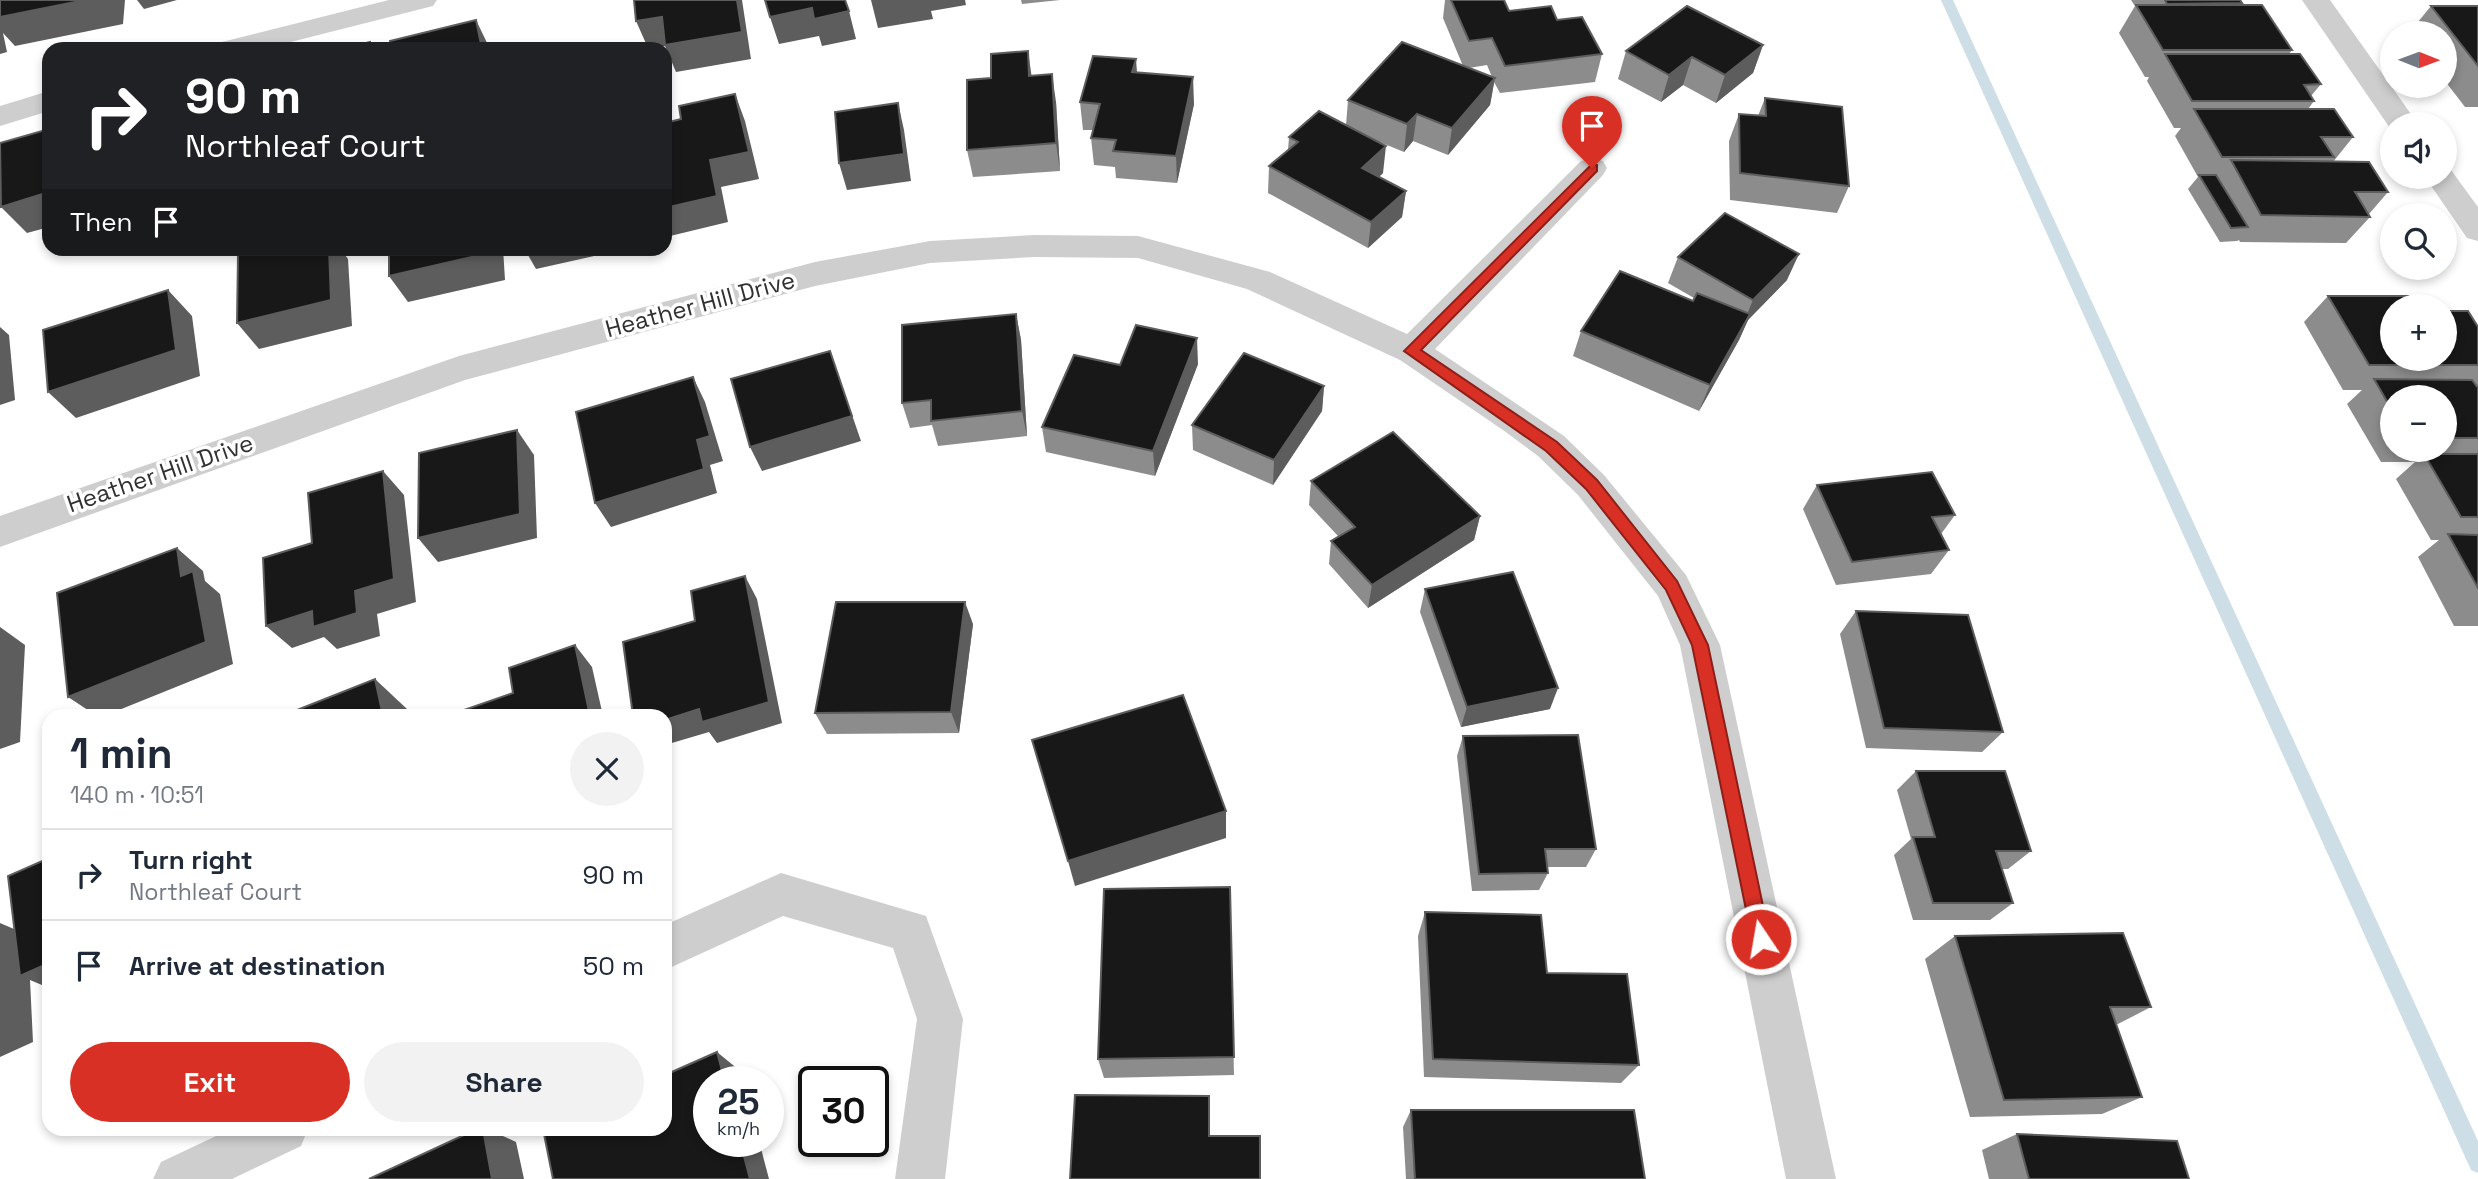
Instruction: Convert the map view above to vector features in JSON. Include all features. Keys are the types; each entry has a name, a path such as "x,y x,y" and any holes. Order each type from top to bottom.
{"street":[{"path":"256,42 424,0"},
{"path":"2316,0 2395,112"},
{"path":"0,116 42,104"},
{"path":"1412,351 1592,168"},
{"path":"2449,189 2478,230"},
{"name":"Heather Hill Drive","path":"0,532 49,512 459,369 815,274 930,252 1034,246 1138,247 1258,280 1412,351 1551,446 1591,485 1672,586 1700,645 1811,1179"},
{"path":"672,945 781,894 910,931 940,1019 920,1179"},
{"path":"178,1179 269,1136"}],"building":[{"path":"0,0 85,0 0,17"},
{"path":"634,0 737,0 742,32 672,44 665,42 662,17 636,21"},
{"path":"765,0 845,0 849,11 814,19 812,8 770,17"},
{"path":"1451,0 1504,0 1509,11 1551,6 1557,20 1582,17 1602,54 1505,66 1492,38 1469,41"},
{"path":"2165,0 2240,0 2242,3 2167,4"},
{"path":"2136,5 2262,5 2292,50 2163,50"},
{"path":"1687,6 1763,45 1725,75 1692,57 1669,75 1626,51"},
{"path":"2431,6 2478,6 2478,66 2457,39 2457,21 2443,21"},
{"path":"476,20 481,42 390,42"},
{"path":"1402,42 1495,78 1452,128 1417,114 1407,124 1348,100"},
{"path":"1028,51 1029,76 1052,74 1056,143 967,150 967,80 991,78 991,54"},
{"path":"2165,54 2300,54 2321,84 2304,85 2314,101 2192,101"},
{"path":"1093,56 1136,59 1132,72 1193,77 1176,156 1113,151 1116,140 1091,138 1100,104 1080,102"},
{"path":"735,94 749,152 710,160 717,196 672,206 672,121 681,119 679,106"},
{"path":"1765,98 1842,107 1849,186 1740,173 1739,114 1766,116"},
{"path":"898,103 904,154 839,163 835,112"},
{"path":"2194,109 2334,109 2353,137 2321,137 2334,157 2222,157"},
{"path":"1319,111 1386,146 1362,168 1406,191 1371,222 1269,166 1298,142 1289,137"},
{"path":"42,131 42,194 1,207 0,143"},
{"path":"2231,160 2369,162 2380,179 2380,189 2386,189 2388,192 2355,192 2370,217 2261,215"},
{"path":"2199,175 2216,175 2248,227 2231,228"},
{"path":"1725,213 1799,254 1753,300 1678,257"},
{"path":"238,256 329,256 331,300 237,323"},
{"path":"389,256 476,256 389,276"},
{"path":"1620,271 1693,301 1697,293 1750,314 1710,385 1581,331"},
{"path":"168,290 176,350 48,392 43,330"},
{"path":"2328,296 2380,296 2380,365 2369,365"},
{"path":"2457,311 2468,311 2478,327 2478,365 2457,365"},
{"path":"1016,314 1022,411 931,421 931,400 902,403 902,325"},
{"path":"1136,325 1197,338 1153,451 1042,427 1074,355 1120,365"},
{"path":"830,351 852,416 750,447 731,379"},
{"path":"1244,353 1324,386 1274,460 1192,425"},
{"path":"693,377 710,436 697,440 704,469 595,503 576,412"},
{"path":"2374,379 2472,380 2478,388 2478,438 2457,438 2457,385 2380,385 2380,389"},
{"path":"517,430 520,514 418,538 419,453"},
{"path":"1393,432 1480,516 1372,585 1331,541 1355,527 1311,481"},
{"path":"2457,454 2478,454 2478,517 2461,517 2429,462 2457,462"},
{"path":"383,471 394,579 355,591 357,613 313,627 312,611 266,626 263,558 312,543 308,493"},
{"path":"1932,472 1955,515 1932,517 1949,550 1852,562 1817,485"},
{"path":"2448,534 2478,535 2478,588"},
{"path":"177,548 181,576 193,571 206,642 68,697 57,593"},
{"path":"1513,572 1558,688 1467,707 1425,589"},
{"path":"745,576 769,702 702,722 699,709 672,718 672,709 632,709 623,642 695,621 691,591"},
{"path":"836,602 965,602 951,712 815,713"},
{"path":"1856,611 1968,615 2003,732 1884,728"},
{"path":"575,645 589,709 467,709 513,693 509,668"},
{"path":"375,679 381,709 300,709"},
{"path":"1183,695 1226,811 1068,861 1032,740"},
{"path":"1578,735 1596,849 1545,849 1548,873 1479,874 1463,736"},
{"path":"1916,771 2005,771 2031,851 1996,851 2013,903 1933,903 1913,837 1935,837"},
{"path":"42,861 42,966 20,976 8,876"},
{"path":"1230,887 1234,1057 1098,1059 1104,889"},
{"path":"1425,912 1541,915 1547,973 1627,974 1639,1065 1433,1059"},
{"path":"2123,933 2151,1007 2110,1007 2142,1097 2004,1100 1955,936"},
{"path":"717,1052 721,1066 693,1066 693,1157 744,1157 750,1179 553,1179 544,1136 672,1136 672,1072"},
{"path":"1075,1095 1209,1096 1209,1136 1260,1136 1260,1179 1070,1179"},
{"path":"1411,1110 1634,1110 1645,1179 1415,1179"},
{"path":"2017,1134 2177,1141 2189,1179 2029,1179"},
{"path":"462,1136 484,1136 492,1179 369,1179"}],"waterway":[{"path":"1947,0 2478,1163"}],"route":[{"path":"1592,168 1412,351 1551,446 1591,485 1672,586 1700,645 1761,939"}]}
